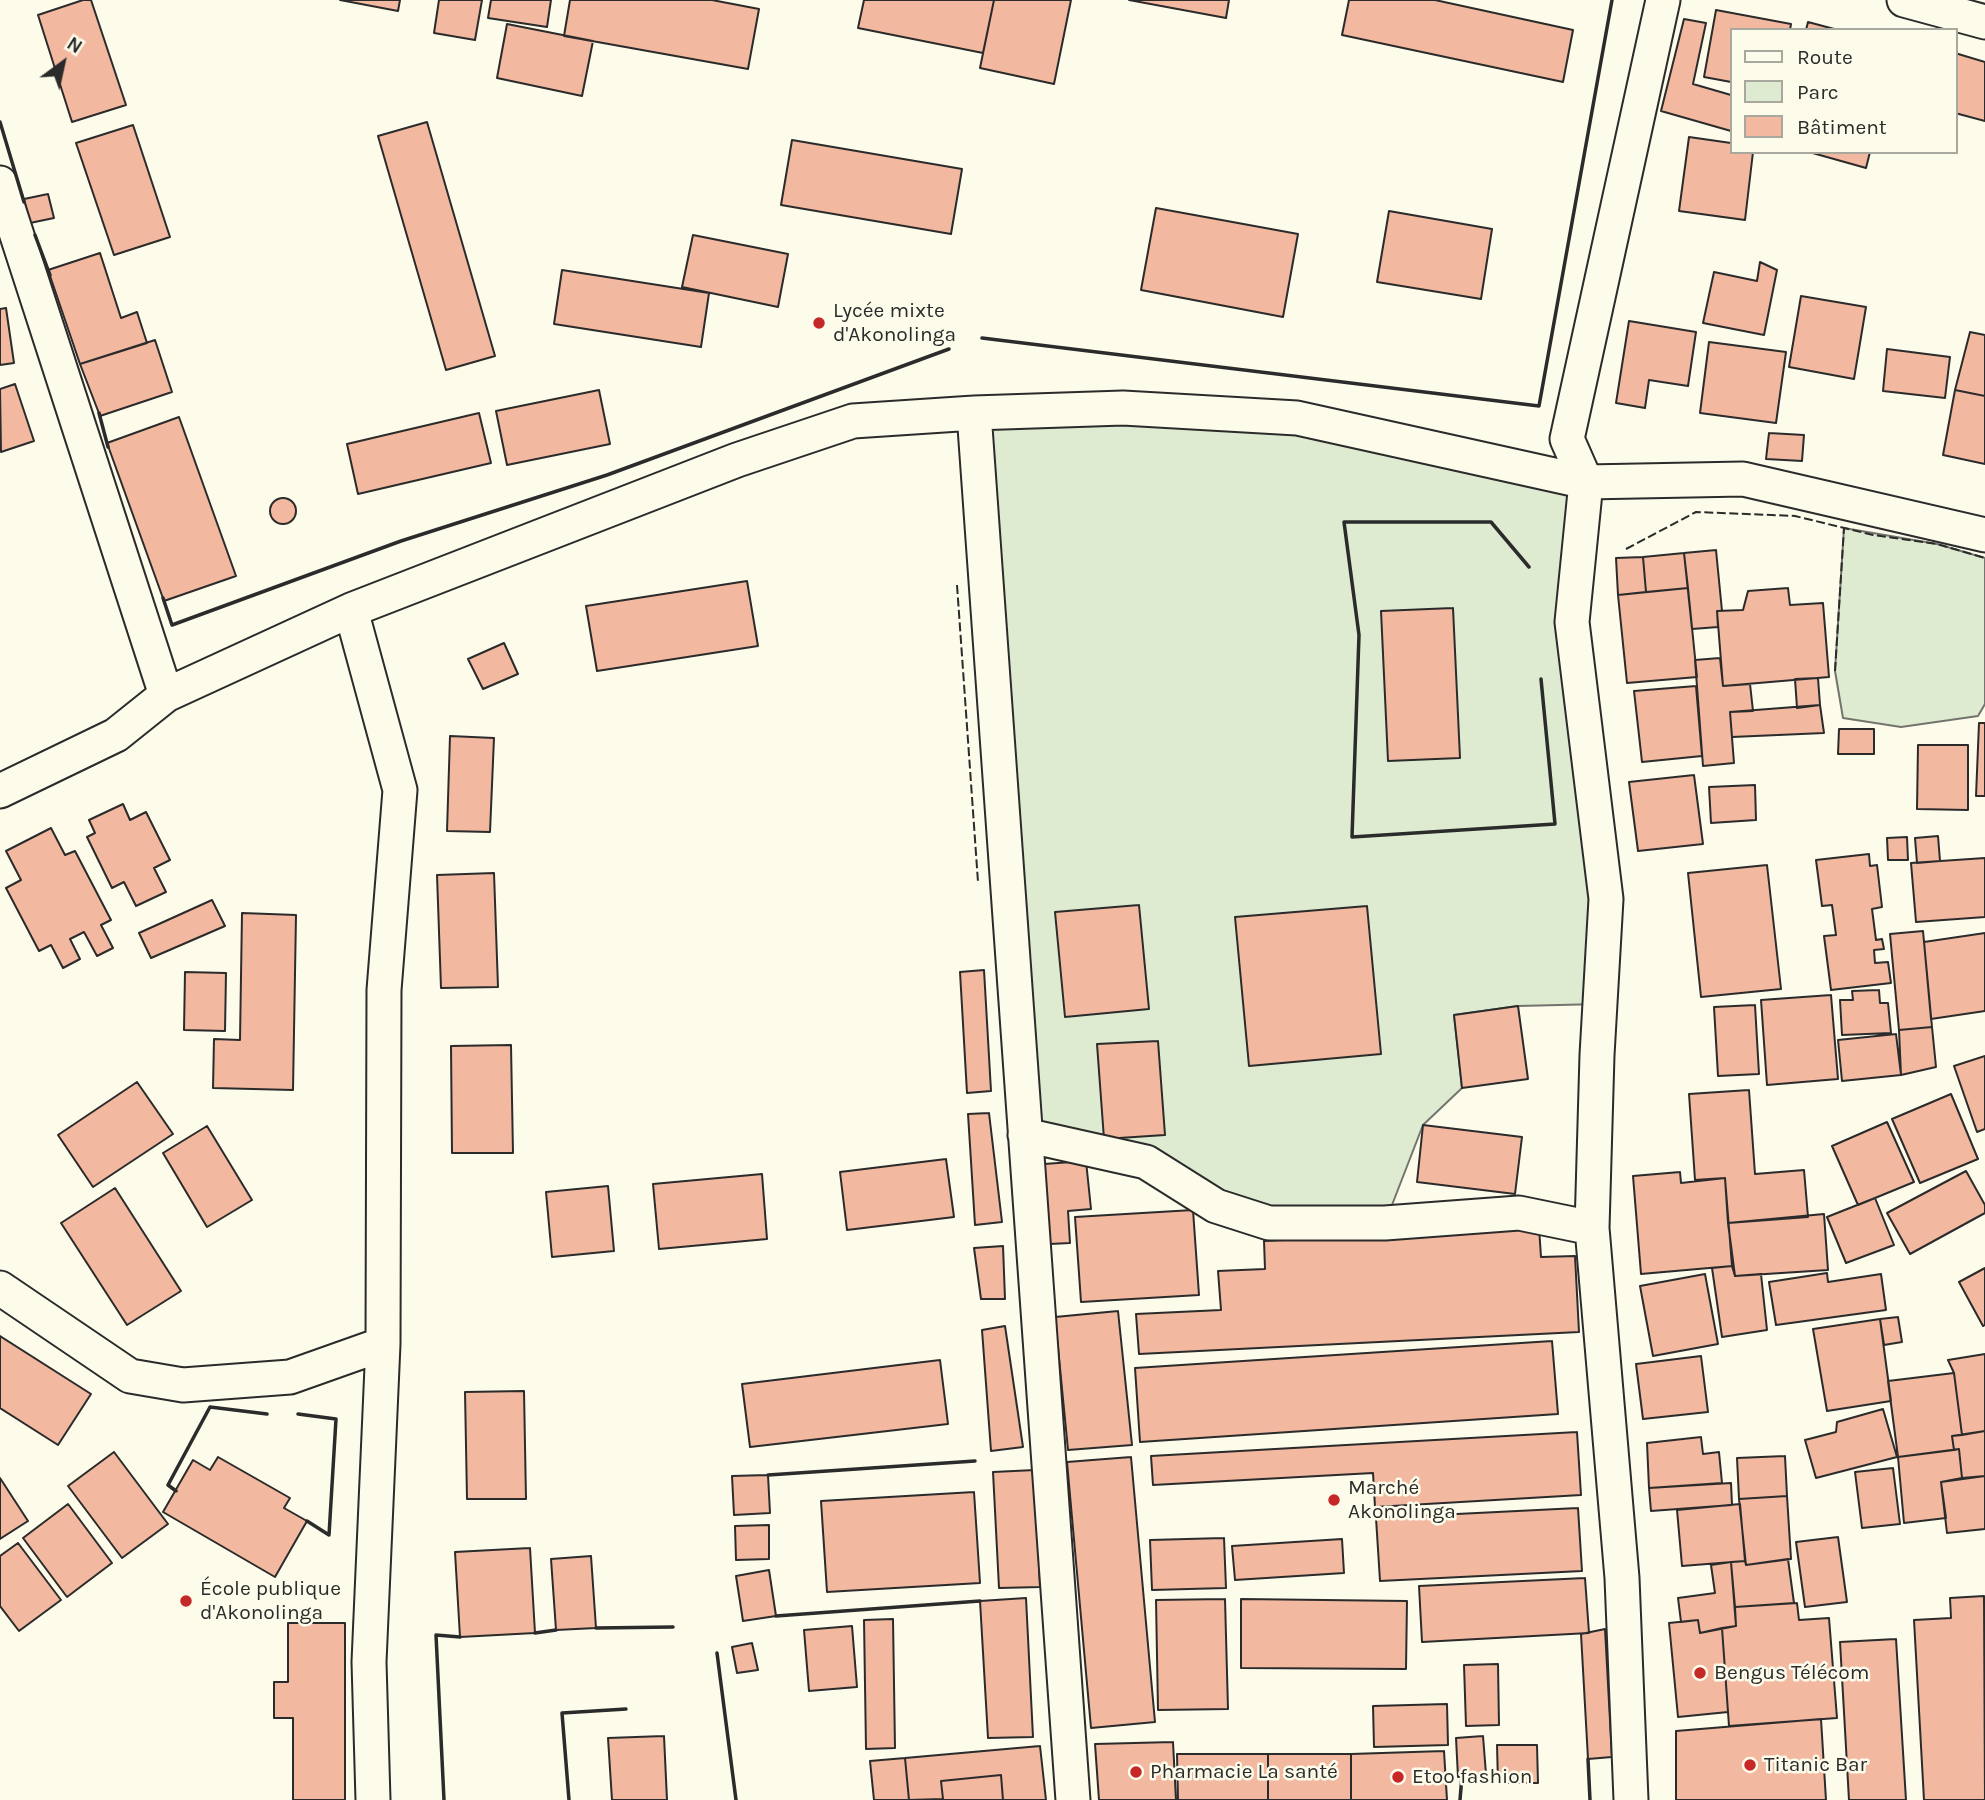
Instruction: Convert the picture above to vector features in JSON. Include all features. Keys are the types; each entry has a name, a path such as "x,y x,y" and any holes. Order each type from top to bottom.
{"street":[{"path":"1631,1800 1622,1578 1592,1228 1597,1055 1606,899 1572,622 1586,482 1567,439 1663,0"},
{"path":"1904,0 1985,22"},
{"path":"0,183 166,695"},
{"path":"0,791 116,735 166,695 351,610 737,460 853,421 974,413 1123,408 1297,418 1586,482 1743,479 1985,535"},
{"path":"974,413 1073,1800"},
{"path":"351,610 400,790 384,990 383,1344 369,1662 373,1800"},
{"path":"1025,1135 1146,1162 1216,1206 1269,1223 1385,1223 1519,1213 1592,1228"},
{"path":"0,1288 130,1376 183,1385 290,1377 383,1344"}],"green space":[{"path":"974,413 1297,418 1586,482 1572,622 1600,1004 1518,1006 1454,1015 1462,1088 1423,1125 1385,1223 1269,1223 1146,1162 1025,1135"},
{"path":"1844,528 1937,544 1985,558 1985,704 1978,716 1901,727 1843,718 1835,671"}],"building":[{"path":"83,0 91,0 126,105 72,122 38,15"},
{"path":"340,0 400,0 398,11"},
{"path":"439,0 482,0 475,40 434,33"},
{"path":"491,0 551,0 547,27 488,18"},
{"path":"570,0 712,0 759,9 748,69 564,36"},
{"path":"864,0 994,0 983,53 858,28"},
{"path":"994,0 1071,0 1054,84 980,68"},
{"path":"1129,0 1229,0 1226,18"},
{"path":"1349,0 1435,0 1573,30 1563,82 1342,35"},
{"path":"1716,10 1791,24 1790,28 1730,28 1730,82 1704,77"},
{"path":"1684,19 1706,23 1693,84 1730,95 1730,131 1661,111"},
{"path":"1808,22 1830,28 1806,28"},
{"path":"507,24 593,41 582,96 497,78"},
{"path":"1957,54 1985,62 1985,121 1957,114"},
{"path":"427,122 495,356 446,370 378,136"},
{"path":"133,125 170,237 114,255 76,143"},
{"path":"1689,137 1730,143 1730,154 1753,154 1745,220 1679,211"},
{"path":"792,140 962,169 951,234 781,205"},
{"path":"1816,154 1870,154 1866,168"},
{"path":"48,194 54,218 30,223 24,199"},
{"path":"1156,208 1298,234 1283,317 1141,290"},
{"path":"1389,211 1492,229 1481,299 1377,282"},
{"path":"693,235 788,254 778,307 682,287"},
{"path":"100,253 121,318 137,312 147,343 80,364 48,270"},
{"path":"1760,262 1777,270 1764,335 1703,323 1714,272 1757,281"},
{"path":"562,270 709,293 701,347 554,324"},
{"path":"1801,296 1866,307 1854,379 1789,367"},
{"path":"6,308 14,363 0,365 0,309"},
{"path":"1629,321 1696,332 1688,386 1649,380 1645,408 1616,403"},
{"path":"1970,332 1985,335 1985,396 1955,390"},
{"path":"155,340 172,392 100,416 80,364"},
{"path":"1709,342 1786,352 1776,423 1700,413"},
{"path":"1887,349 1950,357 1945,398 1883,391"},
{"path":"15,384 34,441 1,452 0,389"},
{"path":"599,390 610,444 507,465 496,411"},
{"path":"1955,390 1985,396 1985,464 1943,455"},
{"path":"479,413 491,463 358,494 347,444"},
{"path":"179,417 236,576 164,601 107,443"},
{"path":"1769,433 1804,435 1802,461 1766,459"},
{"path":"283,498 292,502 296,511 292,520 283,524 274,520 270,511 274,502"},
{"path":"1716,550 1722,611 1717,611 1718,627 1692,629 1684,553"},
{"path":"1684,553 1688,588 1646,592 1643,557"},
{"path":"1643,557 1646,592 1618,595 1616,558"},
{"path":"747,581 758,646 597,671 586,606"},
{"path":"1688,588 1697,677 1627,683 1618,595"},
{"path":"1788,588 1790,605 1823,603 1829,677 1723,686 1717,611 1743,610 1748,591"},
{"path":"1453,608 1460,758 1388,761 1381,611"},
{"path":"504,643 518,674 483,689 468,659"},
{"path":"1720,658 1723,686 1750,684 1753,711 1730,712 1734,763 1703,766 1695,660"},
{"path":"1818,678 1820,705 1797,708 1795,679"},
{"path":"1696,686 1702,756 1642,762 1634,691"},
{"path":"1820,705 1824,733 1732,737 1730,712"},
{"path":"1979,723 1985,723 1985,796 1976,796"},
{"path":"1839,729 1874,729 1874,754 1838,754"},
{"path":"450,736 494,738 490,832 447,831"},
{"path":"1918,745 1968,745 1968,810 1917,809"},
{"path":"1694,775 1703,844 1638,851 1629,782"},
{"path":"1755,785 1756,820 1711,823 1709,787"},
{"path":"123,804 130,820 146,812 170,860 154,868 166,892 136,906 124,882 112,888 87,837 95,833 89,820"},
{"path":"51,828 65,855 75,851 111,920 101,925 113,948 97,956 84,932 70,939 80,959 63,968 51,945 39,951 6,888 21,880 6,851"},
{"path":"1938,836 1940,861 1917,863 1915,838"},
{"path":"1907,837 1908,860 1888,860 1887,838"},
{"path":"1869,854 1870,866 1877,865 1882,907 1872,909 1876,940 1882,939 1884,949 1874,950 1875,963 1888,962 1891,983 1831,990 1824,936 1836,935 1832,905 1822,906 1816,860"},
{"path":"1985,858 1985,917 1916,922 1911,863"},
{"path":"1767,865 1781,989 1701,997 1688,873"},
{"path":"494,873 498,987 441,988 437,875"},
{"path":"212,900 225,926 151,958 139,933"},
{"path":"1139,905 1149,1009 1065,1017 1055,912"},
{"path":"1367,906 1381,1054 1249,1066 1235,917"},
{"path":"242,913 296,915 293,1090 213,1088 214,1039 240,1040"},
{"path":"1923,931 1932,1027 1899,1030 1890,934"},
{"path":"1985,933 1985,1011 1931,1019 1924,942"},
{"path":"984,970 991,1091 967,1093 960,972"},
{"path":"185,972 226,973 225,1031 184,1030"},
{"path":"1879,990 1880,1003 1888,1003 1891,1033 1842,1035 1840,1000 1853,1000 1852,991"},
{"path":"1831,995 1838,1079 1767,1085 1761,1000"},
{"path":"1755,1005 1759,1074 1718,1076 1714,1007"},
{"path":"1518,1006 1528,1079 1462,1088 1454,1015"},
{"path":"1932,1027 1936,1067 1901,1075 1899,1030"},
{"path":"1896,1034 1901,1075 1842,1081 1838,1040"},
{"path":"1158,1041 1165,1135 1104,1139 1097,1044"},
{"path":"511,1045 513,1153 452,1153 451,1046"},
{"path":"1985,1056 1985,1129 1977,1132 1954,1066"},
{"path":"137,1082 173,1134 93,1187 58,1135"},
{"path":"1749,1090 1755,1174 1804,1170 1808,1217 1728,1223 1725,1178 1695,1180 1689,1094"},
{"path":"1951,1094 1978,1159 1920,1183 1892,1119"},
{"path":"989,1113 1002,1222 975,1225 968,1114"},
{"path":"1887,1122 1914,1182 1858,1205 1832,1146"},
{"path":"1423,1125 1522,1137 1515,1194 1417,1182"},
{"path":"207,1126 252,1200 207,1227 163,1153"},
{"path":"946,1159 954,1217 847,1230 840,1172"},
{"path":"1086,1161 1091,1209 1068,1211 1070,1243 1050,1244 1044,1164"},
{"path":"1966,1171 1985,1205 1985,1213 1910,1254 1887,1213"},
{"path":"1680,1172 1681,1183 1725,1178 1732,1266 1641,1274 1633,1176"},
{"path":"762,1174 767,1239 659,1249 653,1184"},
{"path":"608,1186 614,1251 552,1257 546,1192"},
{"path":"115,1188 181,1291 127,1325 61,1223"},
{"path":"1875,1198 1894,1245 1846,1263 1827,1217"},
{"path":"1193,1210 1199,1295 1081,1302 1075,1217"},
{"path":"1824,1214 1828,1270 1735,1276 1728,1223"},
{"path":"1539,1227 1541,1257 1575,1256 1579,1332 1139,1354 1136,1314 1221,1310 1218,1271 1265,1269 1264,1241"},
{"path":"1003,1246 1005,1299 981,1299 974,1248"},
{"path":"1732,1266 1735,1276 1761,1274 1767,1330 1722,1337 1712,1268"},
{"path":"1985,1268 1985,1325 1983,1326 1959,1282"},
{"path":"1827,1273 1828,1282 1881,1274 1886,1310 1776,1325 1769,1282"},
{"path":"1705,1274 1718,1344 1653,1356 1640,1286"},
{"path":"1118,1311 1132,1445 1068,1450 1055,1317"},
{"path":"1898,1317 1902,1342 1884,1345 1880,1319"},
{"path":"1880,1319 1891,1401 1827,1411 1813,1329"},
{"path":"1005,1326 1023,1447 991,1451 982,1330"},
{"path":"0,1336 91,1394 58,1445 0,1408"},
{"path":"1552,1341 1558,1414 1140,1442 1135,1368"},
{"path":"1985,1354 1985,1431 1962,1435 1954,1373 1948,1360"},
{"path":"1701,1356 1708,1412 1643,1419 1636,1364"},
{"path":"940,1360 948,1424 750,1447 742,1384"},
{"path":"1954,1373 1962,1435 1952,1436 1954,1450 1898,1457 1888,1381"},
{"path":"524,1391 526,1499 467,1499 465,1392"},
{"path":"1883,1409 1897,1457 1816,1478 1805,1440 1836,1432 1837,1422"},
{"path":"1985,1431 1985,1476 1962,1478 1959,1449 1954,1450 1952,1436"},
{"path":"1577,1432 1581,1495 1375,1507 1373,1473 1153,1485 1151,1456"},
{"path":"1701,1437 1703,1454 1719,1452 1722,1483 1649,1488 1647,1443"},
{"path":"1959,1449 1962,1478 1941,1482 1946,1518 1904,1523 1898,1457"},
{"path":"114,1452 168,1524 122,1558 68,1486"},
{"path":"1785,1456 1787,1496 1739,1499 1737,1458"},
{"path":"218,1457 290,1498 284,1508 307,1521 275,1577 163,1512 193,1460 210,1470"},
{"path":"1131,1457 1155,1722 1091,1728 1067,1462"},
{"path":"1893,1468 1900,1524 1862,1528 1855,1472"},
{"path":"1035,1470 1040,1587 999,1588 993,1472"},
{"path":"768,1475 770,1513 734,1515 732,1476"},
{"path":"1985,1476 1985,1529 1947,1533 1941,1482"},
{"path":"0,1478 28,1521 0,1539"},
{"path":"1731,1483 1732,1505 1651,1511 1649,1488"},
{"path":"974,1492 980,1583 827,1592 821,1501"},
{"path":"1787,1496 1791,1559 1746,1565 1739,1499"},
{"path":"68,1504 112,1563 67,1597 23,1538"},
{"path":"1740,1504 1745,1561 1682,1566 1677,1510"},
{"path":"1578,1508 1582,1571 1380,1581 1376,1518"},
{"path":"769,1525 769,1559 736,1560 735,1526"},
{"path":"1838,1537 1847,1602 1805,1607 1796,1542"},
{"path":"1224,1538 1226,1588 1152,1590 1150,1540"},
{"path":"1342,1539 1344,1573 1235,1580 1232,1546"},
{"path":"18,1543 61,1600 19,1631 0,1606 0,1556"},
{"path":"530,1548 535,1633 460,1637 455,1552"},
{"path":"591,1556 596,1628 556,1630 551,1559"},
{"path":"1788,1559 1794,1603 1735,1607 1731,1562 1745,1561 1746,1565"},
{"path":"1731,1562 1736,1626 1700,1633 1698,1620 1681,1622 1678,1598 1715,1593 1711,1565"},
{"path":"769,1570 776,1616 743,1621 736,1576"},
{"path":"1585,1578 1589,1633 1422,1642 1419,1586"},
{"path":"1984,1596 1985,1800 1924,1800 1914,1620 1951,1618 1950,1598"},
{"path":"1026,1598 1033,1737 988,1738 980,1601"},
{"path":"1225,1599 1228,1709 1158,1710 1156,1600"},
{"path":"1241,1599 1407,1601 1406,1669 1241,1668"},
{"path":"1797,1603 1799,1620 1829,1618 1837,1718 1729,1726 1722,1628 1736,1626 1735,1607"},
{"path":"893,1619 895,1748 866,1749 864,1620"},
{"name":"Bengus Télécom","path":"1698,1620 1700,1633 1722,1628 1728,1712 1678,1717 1669,1623"},
{"path":"288,1623 345,1623 345,1800 293,1800 293,1718 274,1718 274,1682 288,1682"},
{"path":"852,1626 857,1687 809,1691 804,1630"},
{"path":"1605,1629 1612,1757 1588,1759 1581,1634"},
{"path":"1896,1639 1906,1800 1849,1800 1840,1642"},
{"path":"752,1643 758,1670 737,1673 732,1647"},
{"path":"1498,1664 1499,1725 1466,1726 1464,1665"},
{"path":"1447,1704 1448,1745 1374,1747 1373,1706"},
{"name":"Titanic Bar","path":"1821,1719 1826,1800 1676,1800 1676,1731"},
{"path":"664,1736 667,1800 612,1800 608,1738"},
{"path":"1483,1736 1486,1774 1458,1777 1456,1738"},
{"name":"Pharmacie La santé","path":"1173,1742 1176,1800 1099,1800 1095,1744"},
{"path":"1497,1745 1537,1745 1538,1783 1498,1783"},
{"path":"1040,1746 1046,1800 1003,1800 1001,1775 941,1781 943,1799 909,1800 905,1758"},
{"name":"Etoo fashion","path":"1444,1751 1447,1800 1351,1800 1351,1754"},
{"path":"1177,1754 1268,1754 1268,1800 1178,1800"},
{"path":"1268,1754 1351,1754 1351,1800 1268,1800"},
{"path":"905,1758 909,1800 874,1800 870,1761"},
{"path":"1001,1775 1003,1800 934,1800 943,1799 941,1781"}],"fence":[{"path":"1626,549 1696,512 1795,516 1873,535 1937,544 1985,558"},
{"path":"1835,671 1844,528"},
{"path":"957,585 978,882"}],"wall":[{"path":"982,338 1539,406 1612,0"},
{"path":"0,122 24,202"},
{"path":"35,235 50,275"},
{"path":"163,598 172,625 401,541 607,475 949,349"},
{"path":"99,413 108,447"},
{"path":"1529,567 1491,522 1344,522 1359,635 1352,837 1555,824 1541,679"},
{"path":"176,1491 168,1485 210,1407 267,1414"},
{"path":"298,1414 336,1419 329,1535 307,1521"},
{"path":"768,1475 975,1461"},
{"path":"776,1616 980,1601"},
{"path":"596,1628 673,1627"},
{"path":"535,1633 556,1630"},
{"path":"444,1800 436,1635 460,1637"},
{"path":"717,1653 736,1800"},
{"path":"569,1800 562,1713 626,1709"},
{"path":"1588,1759 1590,1800"},
{"path":"1460,1800 1462,1776"}],"place":[{"name":"Lycée mixte d'Akonolinga","path":"819,323"},
{"name":"Marché Akonolinga","path":"1334,1500"},
{"name":"École publique d'Akonolinga","path":"186,1601"},
{"name":"Bengus Télécom","path":"1700,1673"},
{"name":"Titanic Bar","path":"1750,1765"},
{"name":"Pharmacie La santé","path":"1136,1772"},
{"name":"Etoo fashion","path":"1398,1777"}]}
